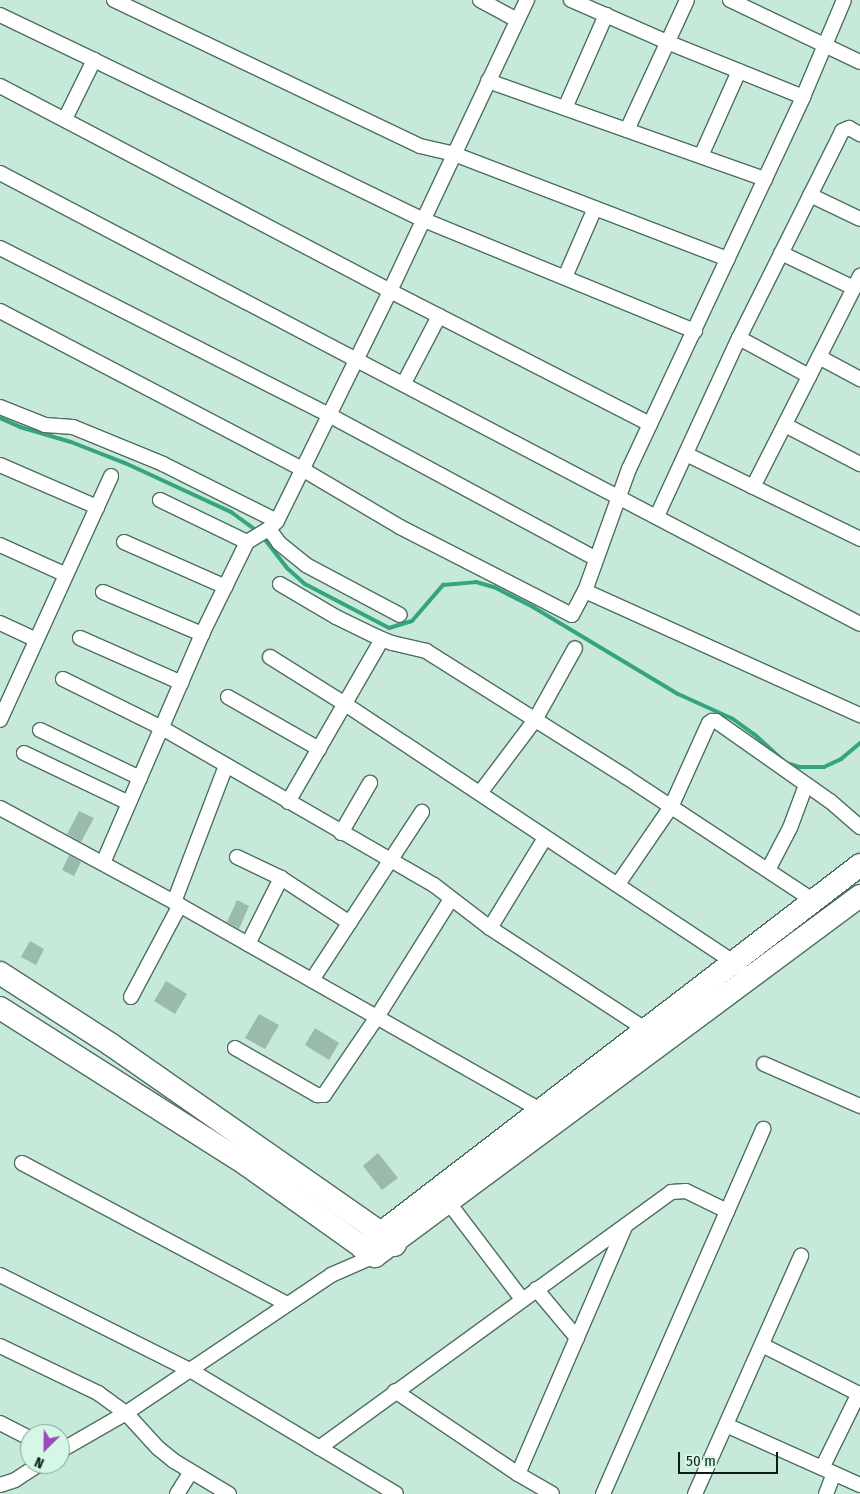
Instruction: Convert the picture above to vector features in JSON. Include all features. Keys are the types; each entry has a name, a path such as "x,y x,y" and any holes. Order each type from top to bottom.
{"main road":[{"path":"378,1245 654,1036 735,961 860,865"},
{"path":"654,1036 752,977 860,896"},
{"path":"0,974 110,1044 378,1245"},
{"path":"0,1008 246,1165 378,1245"},
{"path":"378,1245 449,1203 550,1116"}],"street":[{"path":"114,0 130,4 420,146 454,154 728,259"},
{"path":"480,0 517,20"},
{"path":"103,863 202,634 226,587 302,469 390,291 527,0"},
{"path":"571,0 667,42 803,97"},
{"path":"627,130 687,0"},
{"path":"730,0 860,62"},
{"path":"0,311 302,469 400,527 570,614 574,613 585,591 629,469 803,97 844,0"},
{"path":"566,108 606,15"},
{"path":"0,16 424,220 695,331"},
{"path":"65,119 94,60"},
{"path":"701,156 739,71"},
{"path":"488,81 765,179"},
{"path":"0,86 390,291 650,424"},
{"path":"657,516 739,338 842,131 849,128 860,134"},
{"path":"0,173 357,358 860,624"},
{"path":"810,195 860,219"},
{"path":"565,277 595,208"},
{"path":"0,248 329,415 596,559"},
{"path":"754,487 809,376 856,289 782,253"},
{"path":"404,383 439,316"},
{"path":"739,338 809,376"},
{"path":"819,357 860,379"},
{"path":"0,407 45,425 67,426 82,431 163,464 279,543 306,566 400,615"},
{"path":"785,425 860,464"},
{"path":"686,454 860,539"},
{"path":"0,465 97,507"},
{"path":"0,720 3,705 36,640 111,476"},
{"path":"160,500 262,533"},
{"path":"124,542 226,587"},
{"path":"0,545 66,575"},
{"path":"280,584 336,617 382,639 426,651 671,807 814,901"},
{"path":"585,591 860,715"},
{"path":"103,592 202,634"},
{"path":"0,623 36,640"},
{"path":"80,638 182,683"},
{"path":"288,802 382,639"},
{"path":"480,793 535,720 575,648"},
{"path":"270,657 345,704 545,838 735,961 752,977"},
{"path":"63,679 162,728 390,862 434,885 490,928 654,1036"},
{"path":"228,697 319,749"},
{"path":"618,884 671,807 709,723 712,721 830,801 860,828"},
{"path":"40,730 140,778"},
{"path":"24,753 130,803"},
{"path":"131,997 177,903 226,766"},
{"path":"341,833 370,783"},
{"path":"768,870 790,828 806,785"},
{"path":"0,808 177,903 550,1116"},
{"path":"312,980 422,812"},
{"path":"490,928 545,838"},
{"path":"237,858 282,878 350,923"},
{"path":"248,944 282,878"},
{"path":"234,1048 320,1096 324,1095 377,1016 451,899"},
{"path":"764,1064 860,1106"},
{"path":"603,1494 763,1129"},
{"path":"22,1164 287,1304"},
{"path":"319,1448 671,1192 686,1191 727,1211"},
{"path":"449,1203 522,1299"},
{"path":"518,1474 626,1224"},
{"path":"70,1446 126,1413 378,1245"},
{"path":"696,1494 801,1256"},
{"path":"0,1275 190,1370 396,1494"},
{"path":"536,1290 577,1338"},
{"path":"762,1345 857,1393 828,1471 826,1494"},
{"path":"0,1346 98,1393 126,1413 158,1448 191,1472 230,1494"},
{"path":"395,1391 518,1474 552,1494"},
{"path":"0,1423 20,1433"},
{"path":"726,1425 860,1485"},
{"path":"177,1494 191,1472"},
{"path":"0,1485 15,1480 24,1474"}],"building":[{"path":"79,811 94,818 81,842 67,834"},
{"path":"69,855 81,862 74,876 62,870"},
{"path":"237,900 249,906 239,929 227,922"},
{"path":"30,941 44,949 36,965 21,957"},
{"path":"166,981 187,994 175,1014 154,1001"},
{"path":"259,1014 279,1025 265,1049 245,1038"},
{"path":"315,1028 339,1043 329,1060 305,1045"},
{"path":"378,1153 398,1178 382,1190 363,1166"}],"waterway":[{"path":"0,418 20,427 71,442 125,463 231,512 259,532 287,568 305,584 389,628 412,621 443,585 476,582 494,587 533,607 678,694 733,719 754,734 786,763 800,767 824,767 841,759 860,743"}]}
